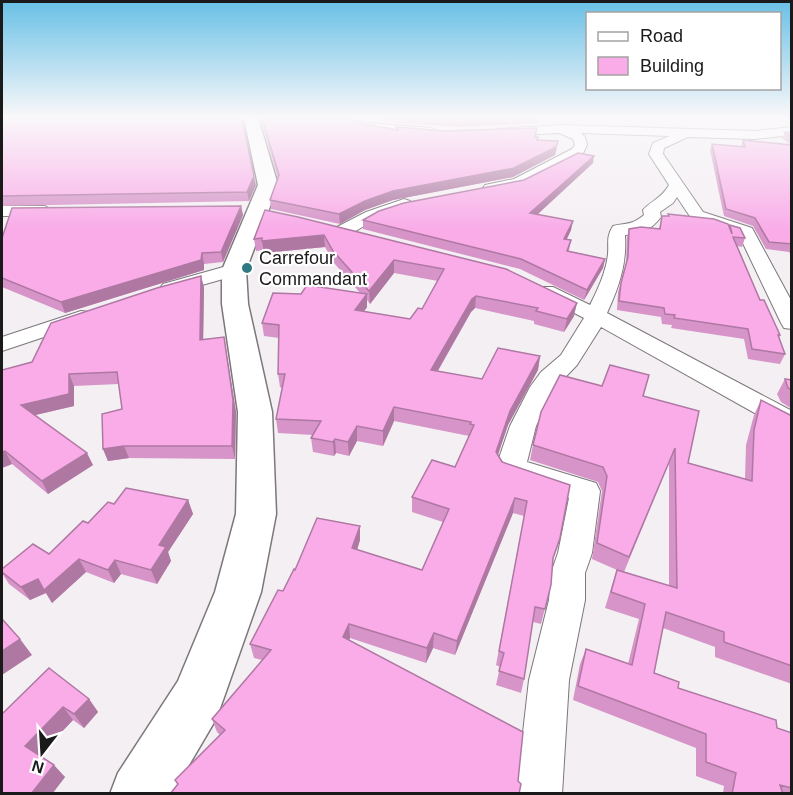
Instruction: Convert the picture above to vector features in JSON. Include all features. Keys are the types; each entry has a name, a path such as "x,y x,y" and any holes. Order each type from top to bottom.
{"street":[{"path":"139,794 196,700 238,592 256,514 255,412 235,304 234,270 268,185 260,155"},
{"path":"477,191 518,183 571,155"},
{"path":"657,155 697,215 746,232 792,323"},
{"path":"539,794 549,680 567,600 568,573 575,553 585,490 552,482 511,467 523,426 542,387 549,377 569,360 588,332 610,284 617,254 618,230 635,230 653,217 651,210 668,200 677,184"},
{"path":"341,232 372,215 399,205 417,202"},
{"path":"2,211 56,211"},
{"path":"321,227 374,240"},
{"path":"152,293 234,270"},
{"path":"532,285 595,315 792,423"},
{"path":"2,344 98,311"}],"building":[{"path":"2,155 250,155 254,176 247,192 2,196"},
{"path":"273,155 540,155 514,168 393,191 339,214 270,200 279,175"},
{"path":"574,155 594,156 530,213 573,221 564,239 571,240 567,251 605,259 587,290 521,259 363,220 379,211 404,203 524,180"},
{"path":"714,155 792,155 792,244 769,242 755,218 726,209"},
{"path":"241,206 221,252 202,253 201,260 61,302 2,278 2,238 12,208"},
{"path":"265,210 506,269 577,303 567,319 536,311 538,308 476,296 472,299 431,370 482,379 498,348 540,356 510,411 496,452 502,462 570,485 560,538 553,558 551,585 545,609 535,607 524,679 499,671 504,653 499,651 527,501 515,498 457,641 434,633 427,648 349,624 343,637 523,732 518,781 521,784 519,794 170,794 178,784 175,780 225,730 212,719 271,650 250,644 278,590 283,591 295,570 317,518 360,526 352,548 422,570 449,509 412,497 432,460 455,467 474,425 470,424 471,422 394,407 383,431 357,426 348,442 335,439 333,442 311,438 321,421 276,419 285,374 278,374 279,325 262,323 273,293 301,294 307,285 367,294 355,310 410,319 418,308 422,309 444,269 394,260 369,291 333,251 324,235 262,241 262,238 254,239"},
{"path":"668,214 714,219 728,224 732,234 730,225 740,228 745,238 733,237 760,300 764,300 780,335 778,335 785,354 752,349 748,329 674,318 675,315 665,314 664,308 619,301 628,257 629,229 641,227 660,229 662,216 669,216"},
{"path":"201,276 200,340 224,337 233,400 232,446 124,446 103,449 102,414 122,409 117,372 69,374 69,394 21,405 87,453 42,481 5,451 2,452 2,370 32,362 51,323"},
{"path":"610,365 649,375 643,396 699,411 688,463 752,481 754,430 761,400 792,416 792,666 724,642 724,632 666,612 654,673 679,682 678,688 776,720 777,728 792,733 792,788 780,785 783,794 732,794 736,773 706,762 706,734 578,686 586,649 632,665 645,604 611,592 617,570 677,588 675,448 629,557 597,543 607,476 603,467 533,445 541,412 560,375 602,386"},
{"path":"785,379 792,380 792,390 788,388"},
{"path":"126,488 188,500 159,545 166,547 151,570 115,560 108,570 79,559 44,590 38,579 21,587 2,572 2,569 33,544 49,554 83,521 88,523 108,502 114,504"},
{"path":"2,621 20,639 2,651"},
{"path":"49,668 89,699 74,714 63,707 25,746 54,765 31,794 2,794 2,714"}],"place":[{"name":"Carrefour Commandant","path":"247,268"}]}
